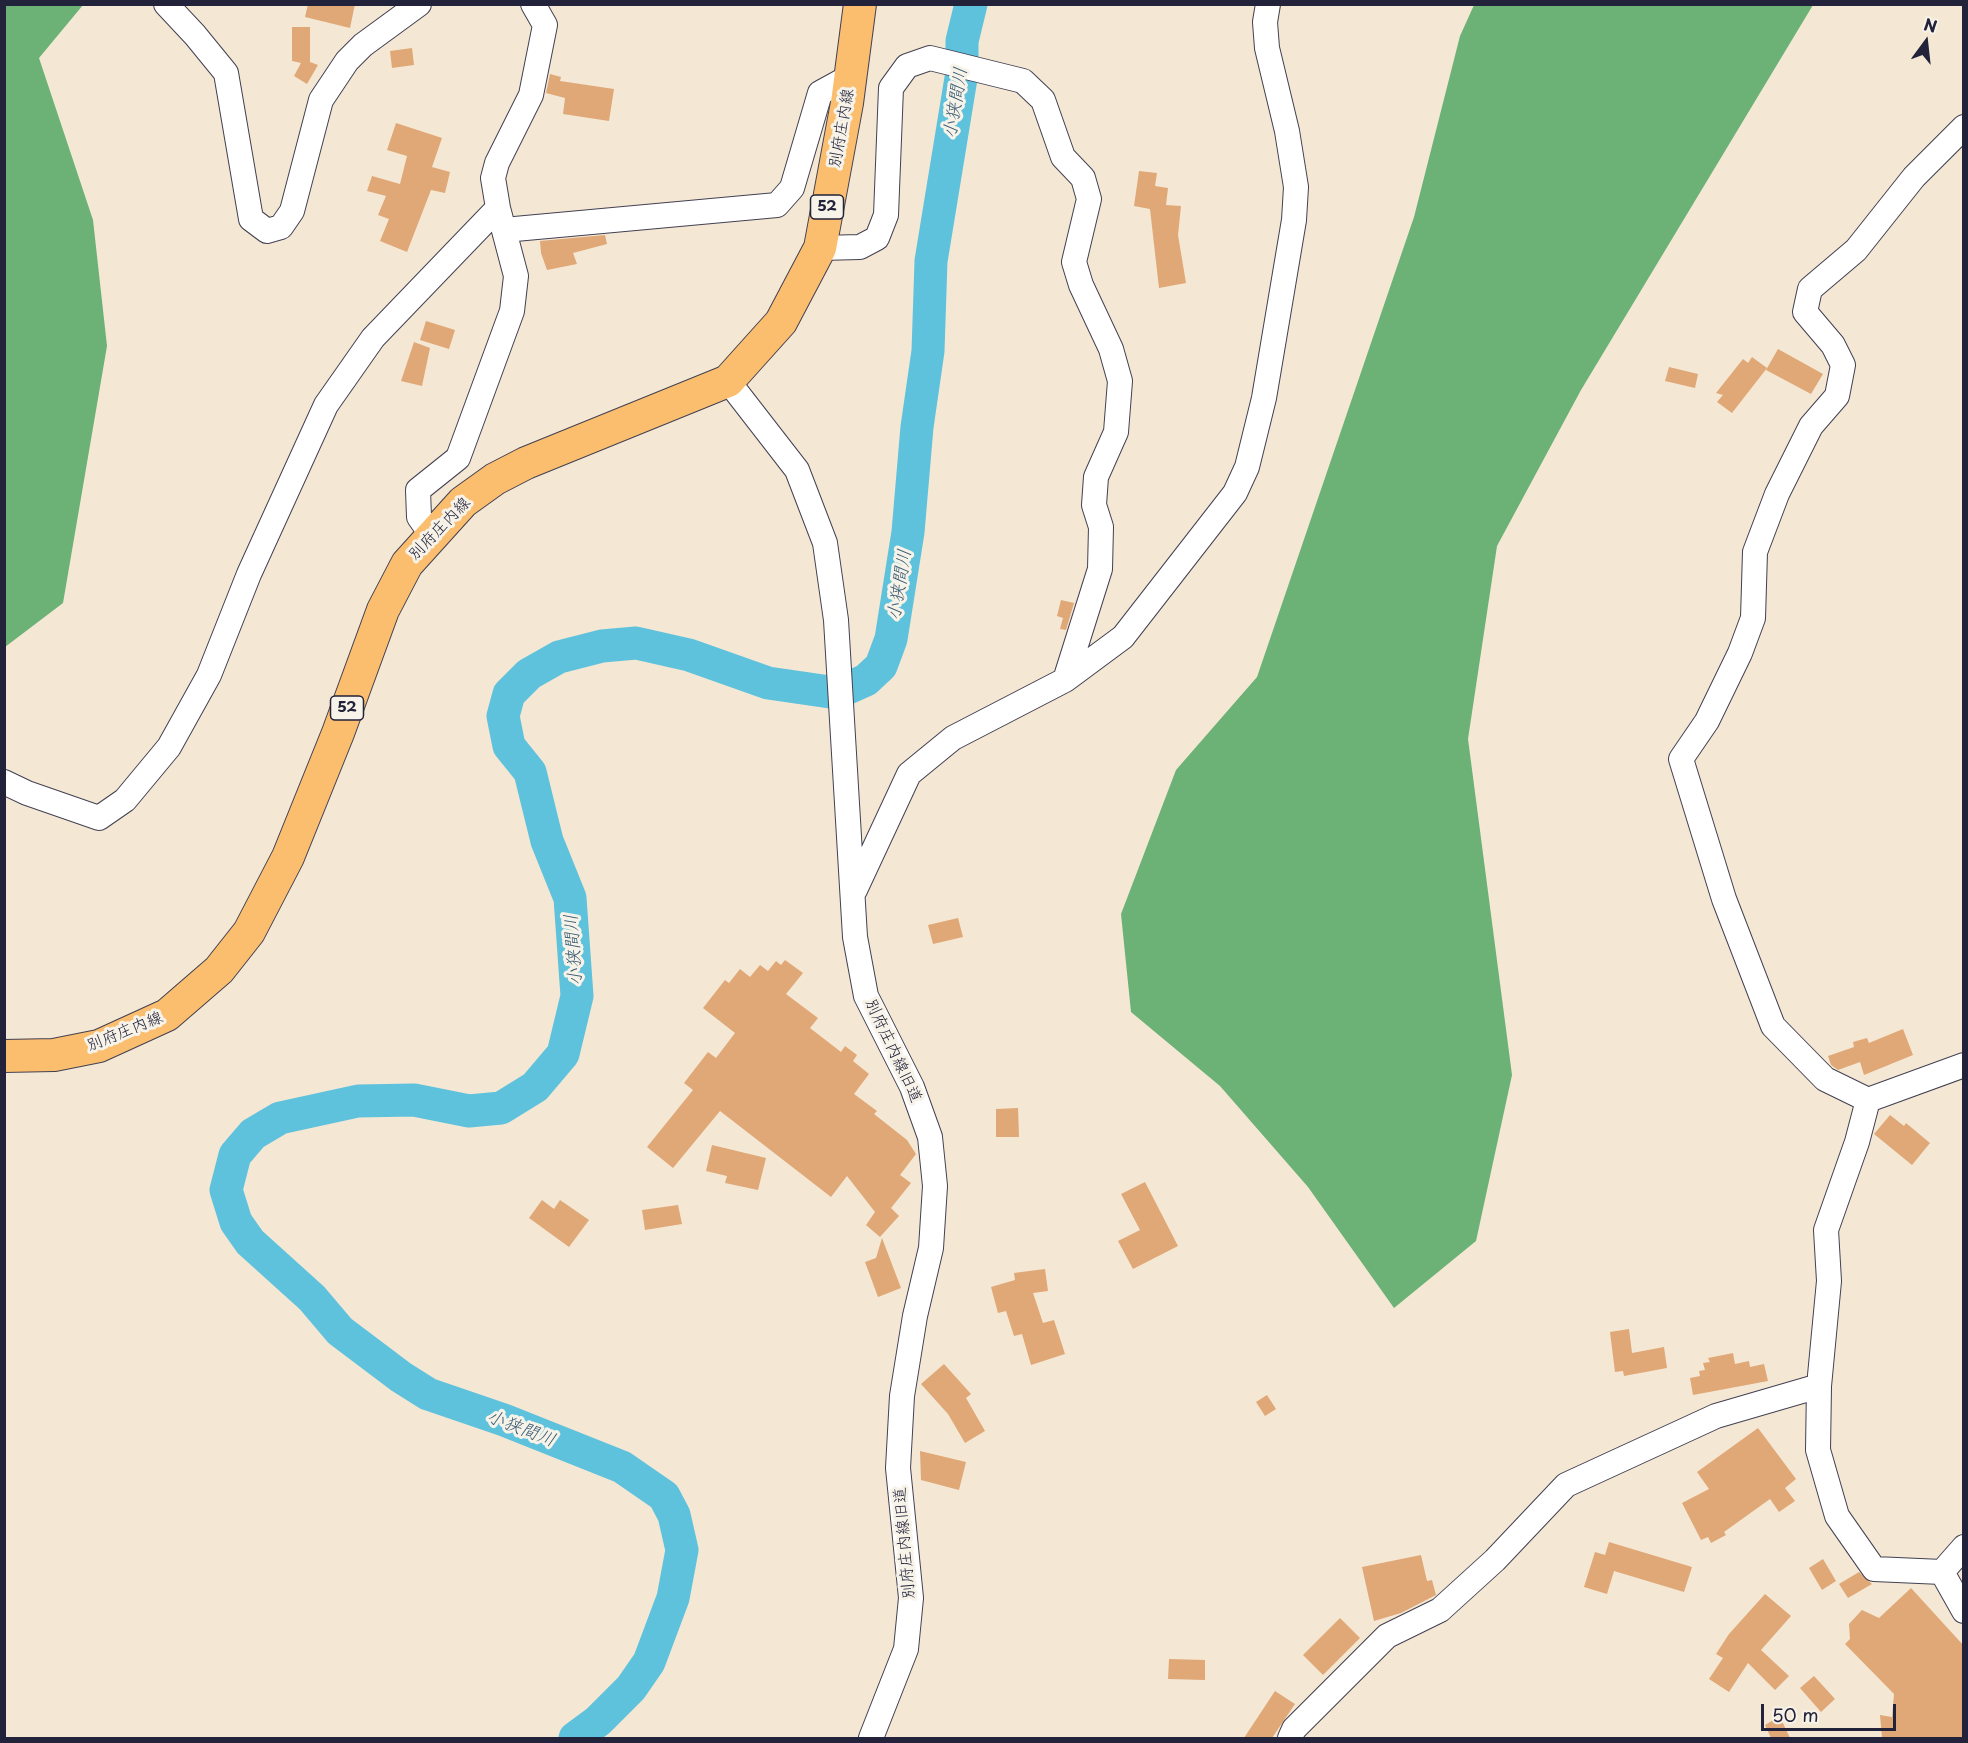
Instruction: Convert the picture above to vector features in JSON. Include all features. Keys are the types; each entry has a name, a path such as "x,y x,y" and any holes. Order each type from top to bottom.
{"main road":[{"name":"別府庄内線","path":"4,1056 54,1055 99,1046 167,1015 219,970 249,932 288,857 338,733 383,610 407,564 431,534 463,502 495,479 526,463 728,381 780,322 820,248 851,76 860,4"}],"street":[{"path":"166,4 226,73 251,219 267,231 281,227 292,211 321,100 347,61 406,9"},
{"path":"431,534 419,517 418,490 458,458 512,311 516,276 493,177 497,163 531,95 545,25 533,4"},
{"path":"854,894 909,774 953,738 1065,680 1123,637 1235,493 1247,467 1264,398 1294,220 1296,188 1287,131 1267,48 1265,22 1268,4"},
{"path":"820,248 860,247 877,238 886,215 891,88 907,66 930,58 1023,81 1043,100 1063,157 1083,177 1089,199 1074,262 1081,285 1111,349 1120,381 1116,432 1096,477 1094,505 1101,527 1100,568 1065,680"},
{"path":"4,782 27,793 99,818 125,800 169,747 209,675 249,574 326,405 373,338 501,219 777,205 792,188 820,93 851,76"},
{"path":"1964,127 1914,177 1856,250 1810,289 1805,312 1833,345 1843,364 1837,396 1811,426 1777,494 1755,552 1753,618 1740,653 1707,721 1681,759 1724,899 1773,1026 1825,1079 1868,1100 1964,1065"},
{"name":"別府庄内線旧道","path":"728,381 797,470 825,543 836,620 855,937 866,996 912,1087 930,1137 935,1186 931,1248 915,1316 902,1396 898,1468 911,1598 906,1649 871,1738"},
{"path":"1868,1100 1857,1142 1826,1230 1829,1281 1819,1386 1818,1450 1837,1516 1874,1569 1942,1572"},
{"path":"1290,1738 1294,1729 1387,1636 1440,1610 1495,1560 1566,1485 1716,1416 1819,1386"},
{"path":"1942,1572 1964,1547"},
{"path":"1942,1572 1964,1611"}],"green space":[{"path":"5,4 83,5 39,58 93,220 107,346 63,603 5,647"},
{"path":"1474,5 1813,5 1581,390 1497,546 1468,739 1512,1075 1476,1241 1394,1308 1308,1187 1220,1086 1131,1012 1121,914 1176,770 1257,677 1414,217 1460,36"}],"building":[{"path":"308,4 355,4 350,28 305,17"},
{"path":"292,27 310,27 310,62 318,65 307,84 294,76 301,63 292,61"},
{"path":"412,48 414,65 392,68 390,51"},
{"path":"550,74 561,77 560,81 614,89 609,121 563,114 565,98 546,93"},
{"path":"396,123 442,138 432,167 450,172 445,193 431,190 407,252 380,241 389,219 378,215 386,196 367,191 372,176 400,184 407,156 387,150"},
{"path":"1139,171 1157,173 1155,186 1168,188 1166,205 1181,206 1178,235 1186,283 1159,288 1150,209 1134,206"},
{"path":"605,235 607,244 573,253 577,264 547,270 541,253 540,241"},
{"path":"426,321 455,330 449,349 420,340"},
{"path":"414,342 430,348 422,386 401,381"},
{"path":"1778,349 1823,374 1811,394 1766,370"},
{"path":"1752,357 1767,368 1732,413 1717,402 1723,395 1716,393 1743,359 1748,363"},
{"path":"1669,367 1698,374 1695,388 1665,381"},
{"path":"1061,600 1074,603 1066,630 1060,629 1063,618 1057,616"},
{"path":"958,918 963,937 933,944 928,925"},
{"path":"785,960 803,973 786,994 818,1018 810,1028 841,1052 845,1046 857,1055 853,1061 869,1074 854,1094 877,1111 874,1114 907,1140 916,1154 900,1175 911,1183 891,1208 899,1216 880,1237 866,1225 875,1212 847,1176 831,1197 720,1111 673,1168 647,1147 693,1090 684,1083 708,1052 716,1058 735,1033 703,1008 725,980 729,983 740,969 750,977 760,965 768,971 776,961 781,965"},
{"path":"1903,1029 1913,1055 1864,1075 1860,1062 1838,1070 1831,1065 1828,1056 1854,1047 1853,1042 1867,1038 1869,1043"},
{"path":"1018,1108 1019,1137 996,1137 996,1109"},
{"path":"1890,1115 1904,1126 1906,1123 1930,1143 1912,1165 1874,1134"},
{"path":"712,1145 766,1158 758,1190 725,1183 727,1176 706,1171"},
{"path":"1145,1182 1178,1246 1133,1269 1118,1241 1140,1230 1121,1194"},
{"path":"542,1200 554,1209 560,1200 589,1220 569,1247 529,1218"},
{"path":"678,1205 682,1224 645,1230 642,1210"},
{"path":"882,1238 901,1288 878,1297 865,1262 876,1258"},
{"path":"1045,1269 1048,1291 1033,1293 1043,1323 1054,1320 1065,1354 1031,1365 1022,1334 1014,1336 1006,1311 998,1313 991,1287 1015,1280 1014,1273"},
{"path":"1629,1329 1632,1353 1664,1347 1667,1368 1624,1376 1623,1371 1615,1372 1610,1332"},
{"path":"1733,1353 1735,1364 1749,1361 1750,1367 1764,1364 1768,1381 1693,1395 1690,1378 1700,1376 1699,1371 1705,1370 1703,1363 1710,1362 1708,1358"},
{"path":"944,1364 971,1394 966,1398 985,1431 965,1443 948,1414 921,1384"},
{"path":"1267,1395 1276,1409 1265,1416 1256,1402"},
{"path":"1758,1428 1796,1479 1785,1488 1795,1501 1779,1512 1770,1499 1724,1532 1726,1535 1711,1543 1708,1537 1701,1540 1682,1503 1709,1489 1697,1472"},
{"path":"920,1451 966,1462 959,1490 921,1480"},
{"path":"1609,1542 1692,1567 1684,1592 1614,1571 1607,1594 1584,1587 1595,1552 1605,1555"},
{"path":"1421,1555 1427,1581 1432,1580 1436,1595 1401,1613 1374,1621 1362,1567"},
{"path":"1823,1559 1836,1581 1822,1590 1809,1568"},
{"path":"1859,1572 1872,1584 1848,1598 1839,1584"},
{"path":"1911,1588 1964,1646 1964,1738 1882,1738 1880,1715 1892,1717 1894,1694 1845,1644 1850,1639 1849,1624 1862,1610 1879,1618"},
{"path":"1765,1594 1791,1616 1761,1650 1789,1676 1775,1690 1748,1663 1729,1692 1709,1679 1723,1658 1716,1654 1729,1634"},
{"path":"1340,1618 1360,1638 1323,1675 1303,1655"},
{"path":"1169,1659 1205,1660 1205,1680 1168,1679"},
{"path":"1814,1676 1835,1699 1821,1712 1800,1688"},
{"path":"1275,1691 1295,1704 1272,1738 1244,1738"},
{"path":"1775,1719 1781,1719 1790,1738 1771,1738 1765,1725"}],"waterway":[{"name":"小狭間川","path":"575,1738 598,1721 631,1688 649,1662 673,1598 682,1550 674,1515 664,1496 622,1467 504,1420 428,1394 401,1377 340,1331 312,1298 250,1242 236,1222 226,1190 235,1155 253,1134 280,1118 358,1101 414,1100 469,1111 501,1108 535,1087 563,1054 577,996 570,898 547,841 530,772 509,746 503,716 509,694 529,674 559,657 602,646 636,643 689,655 768,683 837,693 866,680 881,666 891,639 908,532 917,427 928,351 931,261 962,72 962,41 971,4"}]}
